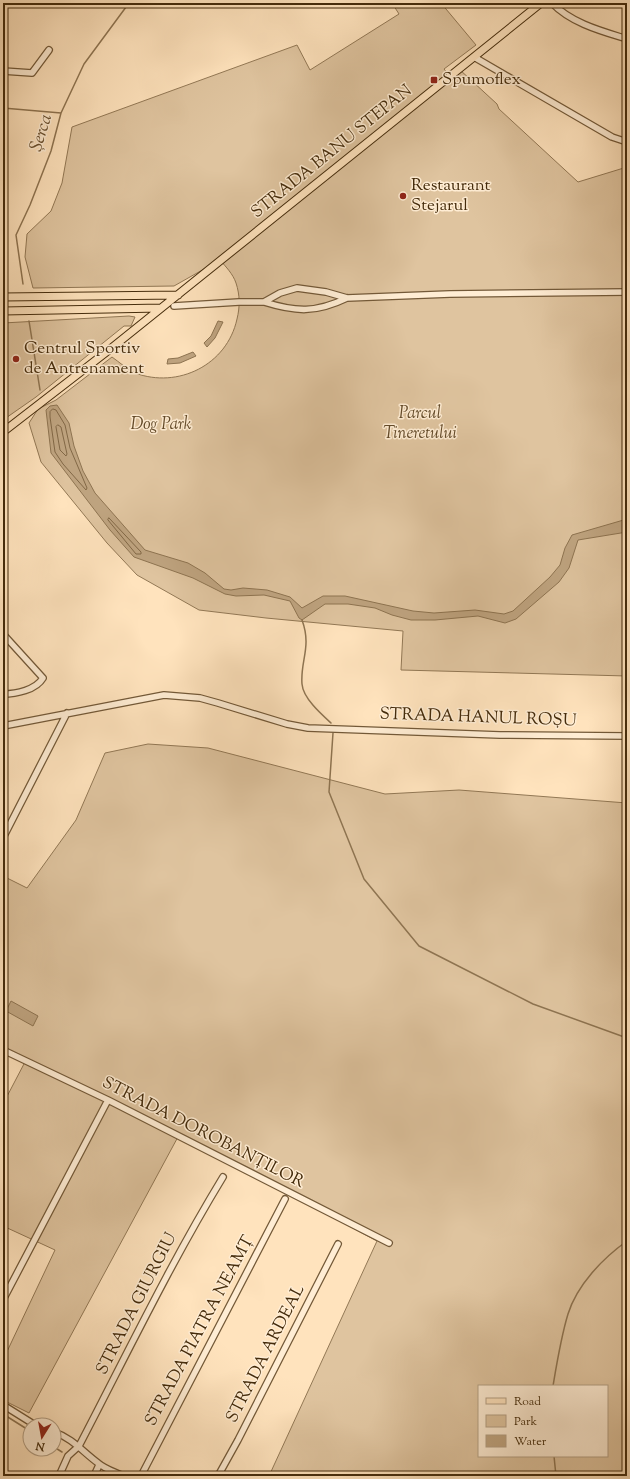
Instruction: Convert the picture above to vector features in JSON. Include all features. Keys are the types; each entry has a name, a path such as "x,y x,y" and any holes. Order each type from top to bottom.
{"main road":[{"name":"STRADA BANU STEPAN","path":"3,432 178,295 541,3"},
{"path":"3,297 178,295"},
{"path":"3,311 161,308"}],"street":[{"path":"552,3 571,17 595,30 627,39"},
{"path":"3,71 32,73 49,50"},
{"path":"474,57 612,137 627,142"},
{"path":"264,302 280,293 297,288 326,292 347,298 450,294 627,292"},
{"path":"174,306 264,302 285,309 301,310 326,307 347,298"},
{"path":"3,634 43,678 39,685 15,693 3,694"},
{"name":"STRADA HANUL ROȘU","path":"3,726 164,695 200,698 218,702 308,728 500,735 627,736"},
{"path":"3,838 67,713"},
{"name":"STRADA DOROBANȚILOR","path":"3,1050 108,1100 389,1242"},
{"path":"3,1300 108,1100"},
{"name":"STRADA GIURGIU","path":"59,1476 68,1456 79,1446 188,1236 223,1177"},
{"name":"STRADA PIATRA NEAMȚ","path":"141,1476 285,1199"},
{"name":"STRADA ARDEAL","path":"218,1476 238,1440 338,1244"},
{"path":"3,1405 22,1417"},
{"path":"62,1435 79,1446 99,1465 123,1476"},
{"path":"94,1476 99,1465"}],"green space":[{"name":"Parcul Tineretului","path":"392,3 441,3 476,45 444,69 450,76 459,69 497,104 499,109 578,182 627,167 627,676 401,670 403,631 199,610 137,575 107,543 41,462 29,423 38,409 56,400 112,357 135,373 151,377 168,378 184,375 198,369 212,361 223,349 232,335 239,310 239,296 235,280 220,260 174,286 33,288 25,257 27,234 51,211 62,183 72,127 297,45 310,70 399,14"},
{"path":"129,316 135,317 131,326 124,326 36,397 3,420 3,323"},
{"path":"148,744 208,748 385,794 459,790 627,803 627,1476 269,1476 377,1241 179,1135 29,1413 3,1400 3,1360 55,1250 3,1226 3,1104 25,1062 3,1053 3,876 27,888 76,820 105,753"}],"water":[{"path":"218,321 223,322 215,338 207,347 204,343 211,336"},
{"path":"193,352 196,356 180,363 167,364 168,359 178,358"},
{"path":"57,405 69,423 74,446 83,471 95,493 145,550 188,563 205,573 224,589 231,590 243,588 267,590 290,597 302,608 323,596 345,596 413,611 434,613 475,610 504,614 513,611 550,577 560,565 565,548 572,535 627,519 627,532 578,540 569,568 559,582 516,619 505,623 478,616 435,620 411,620 392,615 375,608 348,604 325,604 302,620 299,618 290,601 264,595 236,596 225,594 193,578 134,557 110,530 51,453 46,410 50,406"},
{"path":"11,1001 38,1016 33,1026 6,1011"}],"waterway":[{"name":"Șerca","path":"23,284 16,235 30,205 51,151 61,113 84,64 129,3"},
{"path":"3,108 61,113"},
{"name":"Șerca","path":"29,321 40,390"},
{"path":"302,620 306,638 302,676 303,689 313,705 331,723"},
{"path":"333,733 329,792 364,879 419,946 533,1004 627,1038"},
{"path":"553,1385 563,1332 572,1303 592,1273 600,1264 627,1241"},
{"path":"3,1414 22,1426"},
{"path":"554,1457 556,1476"}],"place":[{"name":"Spumoflex","path":"434,80"},
{"name":"Restaurant Stejarul","path":"403,196"},
{"name":"Centrul Sportiv de Antrenament","path":"16,359"}],"park label":[{"name":"Dog Park","path":"161,425"}]}
